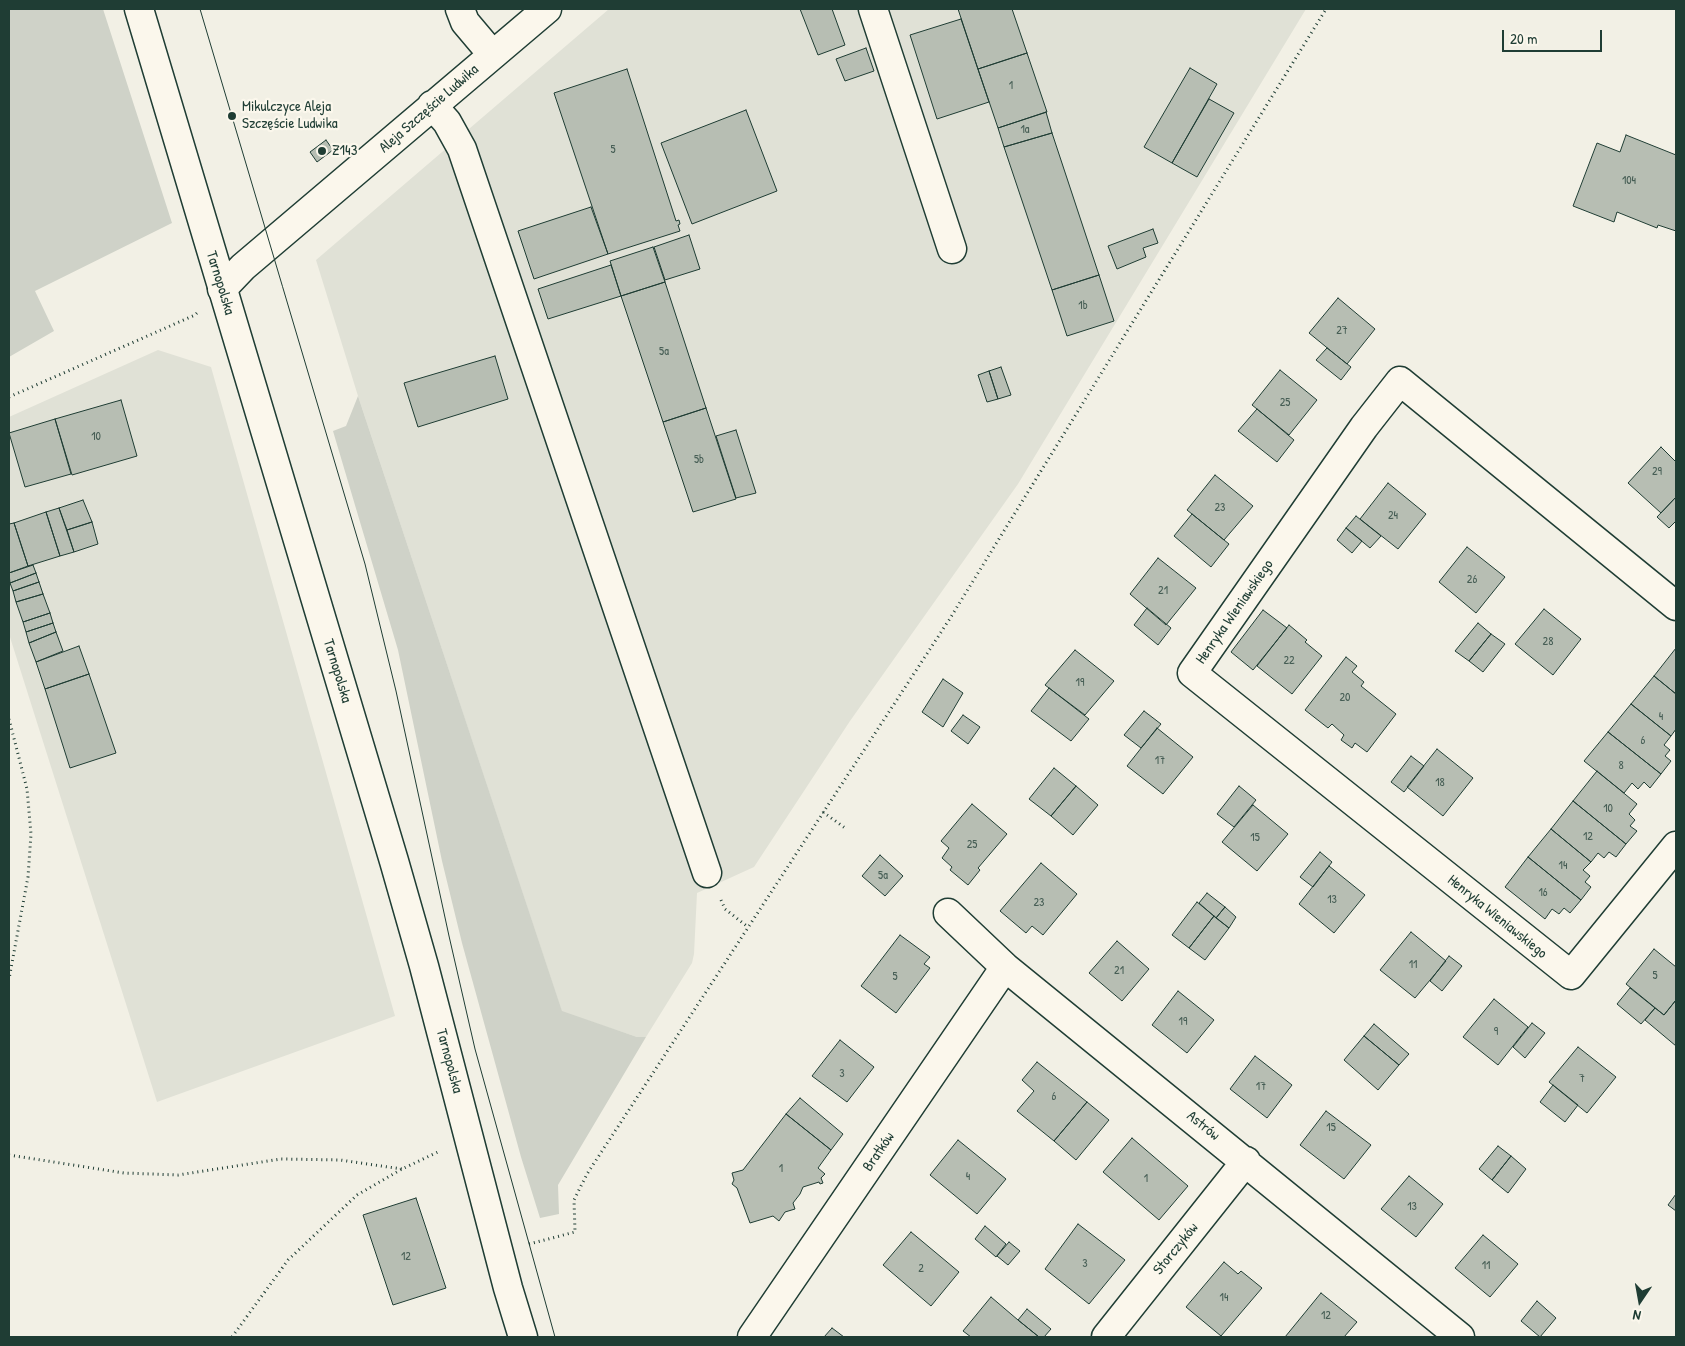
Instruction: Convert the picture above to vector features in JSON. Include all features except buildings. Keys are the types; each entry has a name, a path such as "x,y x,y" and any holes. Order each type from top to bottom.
{"street":[{"name":"Tarnopolska","path":"139,9 394,861 523,1337"},
{"path":"460,9 465,22 492,54"},
{"name":"Aleja Szczęście Ludwika","path":"222,289 242,267 547,9"},
{"path":"873,9 952,249"},
{"path":"432,106 447,122 462,149 707,873"},
{"name":"Henryka Wieniawskiego","path":"1675,603 1400,381 1364,427 1192,673 1571,975 1676,846"},
{"name":"Astrów","path":"948,913 1005,967 1460,1337"},
{"name":"Bratków","path":"752,1337 1005,967"},
{"name":"Storczyków","path":"1106,1337 1246,1162"}],"path":[{"path":"499,1252 575,1232 574,1200 587,1174 949,620 1326,9"},
{"path":"9,396 195,315 222,289"},
{"path":"9,719 27,789 31,834 28,878 9,979"},
{"path":"823,812 845,828"},
{"path":"707,873 725,910 748,927"},
{"path":"232,1337 288,1260 357,1195 402,1169 469,1137"},
{"path":"9,1155 46,1159 124,1173 178,1176 281,1159 340,1160 402,1169"}],"shaded area":[{"path":"9,9 103,9 172,223 35,291 54,331 9,357"},
{"path":"609,9 1306,9 1018,484 850,721 754,867 697,893 692,963 646,1037 637,1037 562,1012 358,396 316,260"},
{"path":"158,350 211,367 395,1016 157,1102 9,634 9,417"},
{"path":"358,396 562,1011 637,1037 646,1037 558,1185 559,1214 540,1218 521,1157 462,943 442,861 398,650 333,431 346,426"}],"tram line":[{"path":"200,9 365,564 396,691 475,1049 555,1337"}],"place":[{"name":"Mikulczyce Aleja Szczęście Ludwika","path":"232,116"},
{"name":"Z143","path":"322,151"}]}
